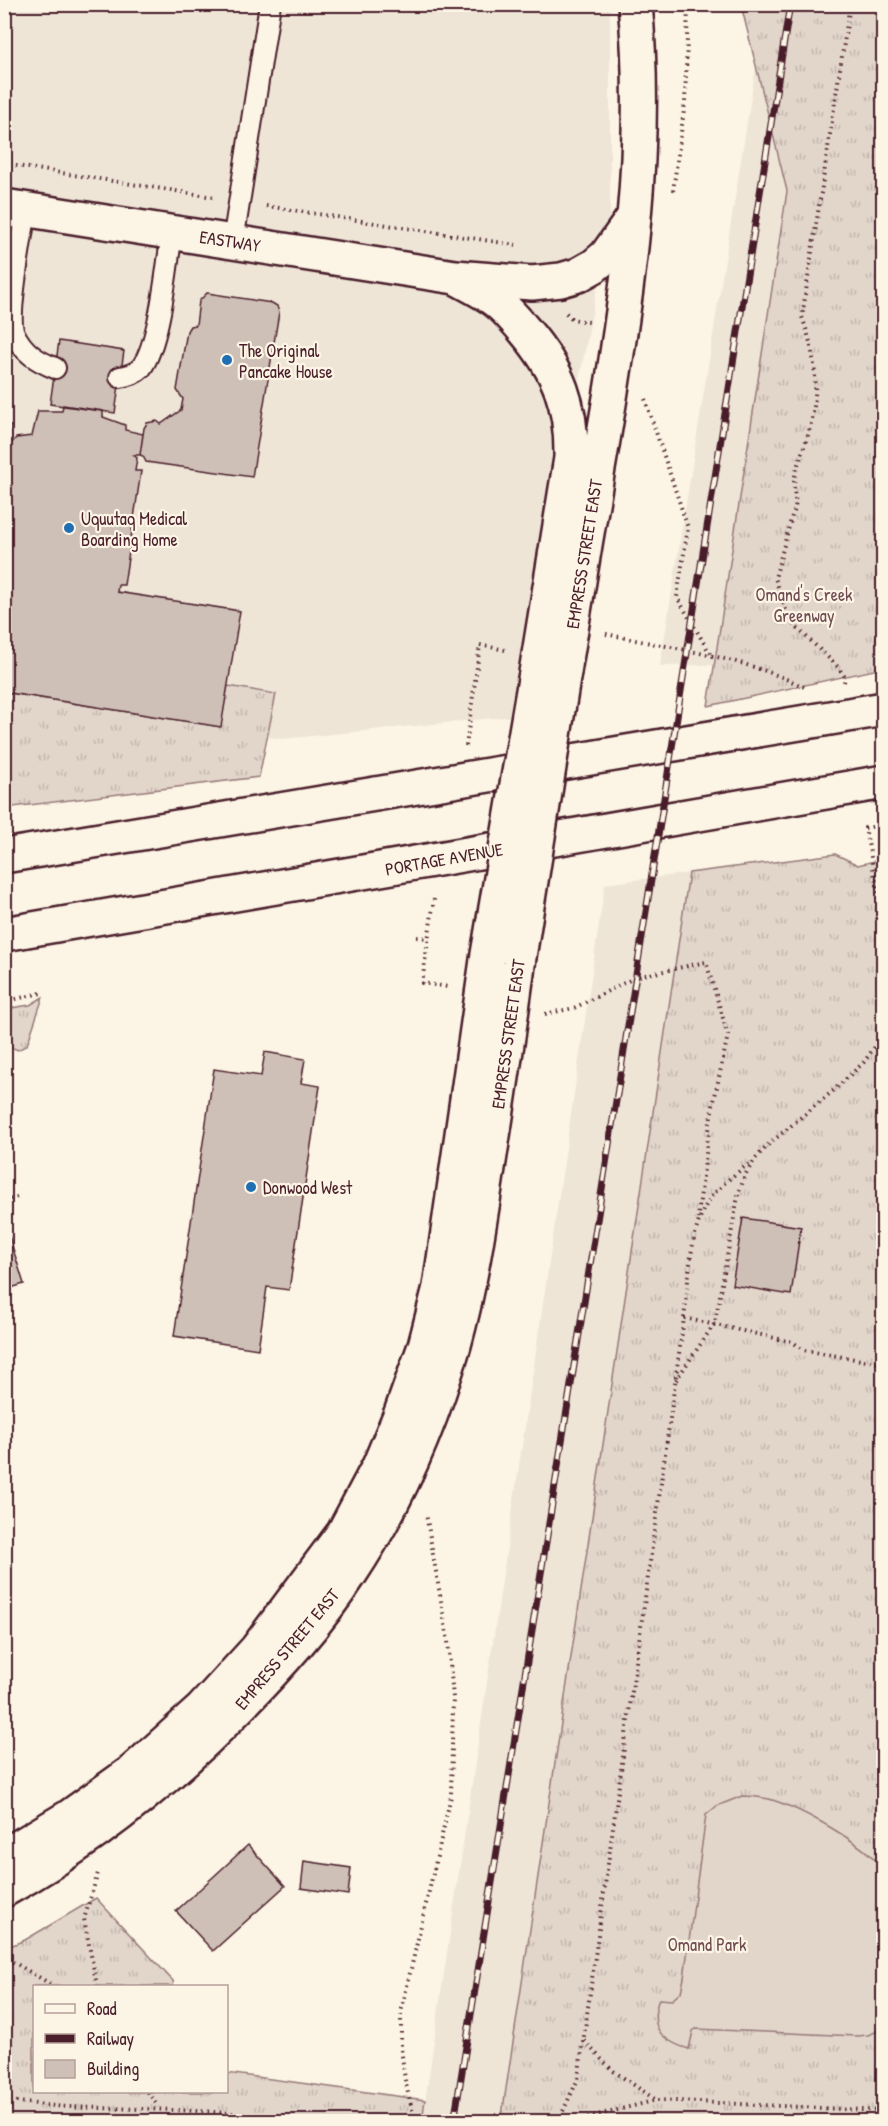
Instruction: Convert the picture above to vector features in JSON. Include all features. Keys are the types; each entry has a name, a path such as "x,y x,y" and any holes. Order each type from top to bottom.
{"main road":[{"name":"EMPRESS STREET EAST","path":"4,1856 69,1817 132,1772 202,1709 256,1650 344,1532 379,1466 425,1346 440,1287 487,960 550,676 622,326 635,215 639,85 635,4"},
{"name":"EASTWAY","path":"15,207 455,277 532,283 561,280 578,275 606,256 635,215"},
{"name":"EMPRESS STREET EAST","path":"4,1890 80,1844 163,1780 257,1689 306,1633 350,1575 392,1501 421,1438 441,1384 465,1302 482,1209 519,957 572,458 570,425 564,395 553,369 541,350 506,310 493,299 455,277"},
{"path":"4,856 846,701 884,709"},
{"name":"PORTAGE AVENUE","path":"4,934 868,785"}],"lane":[{"path":"233,242 270,4"},
{"path":"15,207 13,331 23,349 38,361 55,368"},
{"path":"120,377 130,376 140,369 147,357 157,326 172,232"}],"path":[{"path":"846,701 845,676 790,621 775,578 796,508 794,485 812,419 817,379 809,337 802,317 850,4"},
{"path":"643,393 688,528 677,597 712,657"},
{"path":"599,632 712,657 780,676 806,688"},
{"path":"465,753 480,645 512,651"},
{"path":"884,825 865,828 884,921"},
{"path":"434,899 422,983 456,988"},
{"path":"417,937 428,939"},
{"path":"540,1015 574,1008 636,977 706,962 728,1035 711,1115 584,2041 578,2079 558,2121"},
{"path":"4,1002 41,993"},
{"path":"697,1223 710,1199 722,1185 841,1084 864,1062 884,1034"},
{"path":"676,1381 715,1323 738,1196 745,1175 755,1159"},
{"path":"4,1201 21,1196"},
{"path":"684,1318 793,1342 803,1350 884,1364"},
{"path":"414,2121 401,2048 401,2012 422,1913 451,1796 453,1749 453,1698 447,1641 425,1508"},
{"path":"97,1985 84,1919 99,1869"},
{"path":"4,1946 13,1962 52,1985"},
{"path":"584,2041 612,2070 657,2100"},
{"path":"149,2093 159,2108"},
{"path":"570,2121 657,2100 884,2111"},
{"path":"4,2101 67,2106 159,2108 267,2116 298,2121"}],"shaded area":[{"path":"4,5 610,5 610,220 515,716 282,739 5,697"},
{"path":"741,5 870,5 761,664 660,666 756,66"},
{"path":"689,873 501,2121 422,2122 605,884"}],"green space":[{"name":"Omand's Creek Greenway","path":"741,5 883,5 884,668 708,706 787,191"},
{"path":"228,686 276,694 259,777 5,808 4,692 220,727"},
{"name":"Omand Park","path":"835,854 858,865 883,859 883,2121 501,2122 689,873"},
{"path":"43,997 27,1045 18,1050 5,1045 5,1009 30,1005"},
{"path":"742,1796 769,1799 814,1818 861,1848 883,1868 883,2029 868,2035 857,2036 696,2029 693,2031 689,2049 671,2042 660,2032 655,2018 659,1999 672,2000 681,1992 684,1978 706,1815 717,1806"},
{"path":"96,1898 174,1982 173,1985 33,1985 33,2093 228,2093 228,2073 425,2100 422,2121 5,2121 5,1948 25,1940"}],"building":[{"name":"The Original Pancake House","path":"207,293 272,303 277,306 279,312 252,477 146,462 140,455 144,428 147,423 157,421 161,424 181,410 183,399 177,390 187,331 190,326 196,325 199,301"},
{"path":"59,341 124,351 115,413 50,404"},
{"name":"Uquutaq Medical Boarding Home","path":"63,405 103,411 103,417 125,425 125,430 143,434 140,455 134,455 137,458 135,471 141,471 124,585 118,585 117,592 240,611 221,727 4,692 4,425 11,426 8,447 16,438 32,436 38,411 62,411"},
{"name":"Donwood West","path":"265,1052 305,1059 301,1083 320,1086 289,1290 267,1287 258,1349 174,1336 214,1069 261,1076"},
{"path":"743,1218 801,1227 791,1295 732,1285"},
{"path":"4,1220 24,1284 4,1290"},
{"path":"248,1845 285,1886 213,1951 176,1911"},
{"path":"304,1861 351,1868 348,1895 301,1888"}],"railway":[{"path":"454,2122 790,4"}],"place":[{"name":"The Original Pancake House","path":"227,360"},
{"name":"Uquutaq Medical Boarding Home","path":"69,528"},
{"name":"Donwood West","path":"251,1187"}]}
